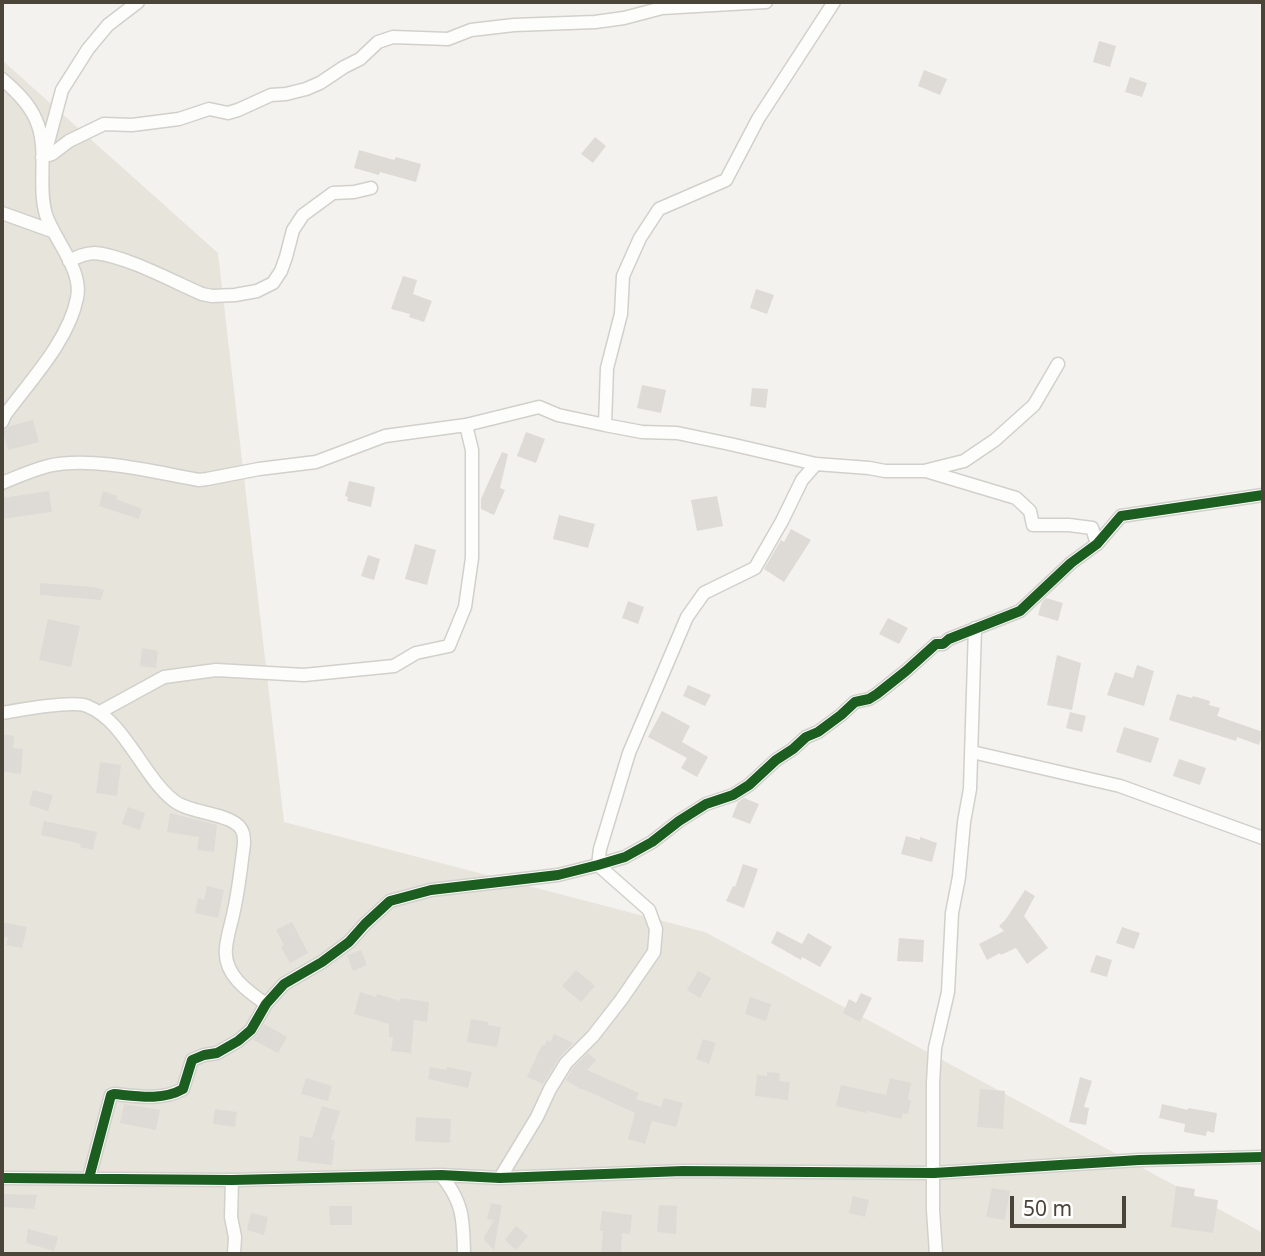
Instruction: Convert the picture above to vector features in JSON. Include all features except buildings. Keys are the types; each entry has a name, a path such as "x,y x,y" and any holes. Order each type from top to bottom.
{"street":[{"path":"42,156 62,90 81,59 107,25 138,2"},
{"path":"42,156 52,154 69,141 104,124 132,125 179,119 209,109 228,113 271,95 306,89 360,59 378,42 393,37 448,39 471,30 504,26 585,23 624,18 662,8 766,2"},
{"path":"605,425 607,368 621,314 623,276 640,238 659,209 726,180 758,119 834,2"},
{"path":"2,79 21,96 36,120 42,156 45,211 52,231 78,279 74,311 64,336 2,422"},
{"path":"69,261 94,253 118,258 212,296 257,291 273,282 281,271 293,230 303,215 333,193 371,188"},
{"path":"2,213 52,231"},
{"path":"2,483 48,466 68,464 101,465 207,479 316,461 385,436 466,425 539,408 605,425 642,432 677,433 816,464 885,471 924,471 964,461 995,440 1034,405 1058,363"},
{"path":"100,712 164,677 216,670 304,675 394,666 416,653 449,646 465,607 472,558 472,450 466,425"},
{"path":"598,865 600,849 629,753 687,617 704,593 755,568 802,481 816,464"},
{"path":"924,471 1016,498 1030,511 1033,525 1092,528 1097,544"},
{"path":"89,1178 111,1095 173,1095 183,1089 192,1060 217,1053 251,1030 266,1004 284,984 322,962 349,942 390,901 431,890 558,874 625,857 652,842 706,804 733,795 749,785 776,760 806,737 818,732 855,702 877,694 936,644 943,644 949,639 1020,611 1071,563 1097,544 1121,516 1263,495"},
{"path":"936,1254 933,1210 935,1048 948,992 952,913 970,789 975,628"},
{"path":"2,713 83,704 100,712 175,803 190,810 231,820 240,827 244,834 244,844 226,954 235,978 266,1004"},
{"path":"972,752 1120,786 1263,838"},
{"path":"500,1178 566,1063 600,1027 654,952 656,929 649,910 598,865"},
{"path":"2,1178 232,1180 441,1175 500,1178 683,1171 934,1173 1139,1160 1263,1157"},
{"path":"441,1175 452,1188 461,1210 464,1254"},
{"path":"232,1180 234,1254"}],"shaded area":[{"path":"2,60 218,253 284,822 705,932 1263,1233 1263,1254 2,1254"}],"cycle path":[{"path":"89,1178 111,1095 158,1096 183,1089 192,1060 217,1053 238,1041 251,1030 266,1004 284,984 322,962 349,942 390,901 431,890 558,875 625,857 652,842 706,804 733,795 749,785 776,760 806,737 818,732 855,702 877,694 936,644 943,644 949,639 1020,611 1071,563 1097,544 1121,516 1263,495"},
{"path":"2,1178 232,1180 441,1175 500,1178 683,1171 934,1173 1139,1160 1263,1157"}]}
